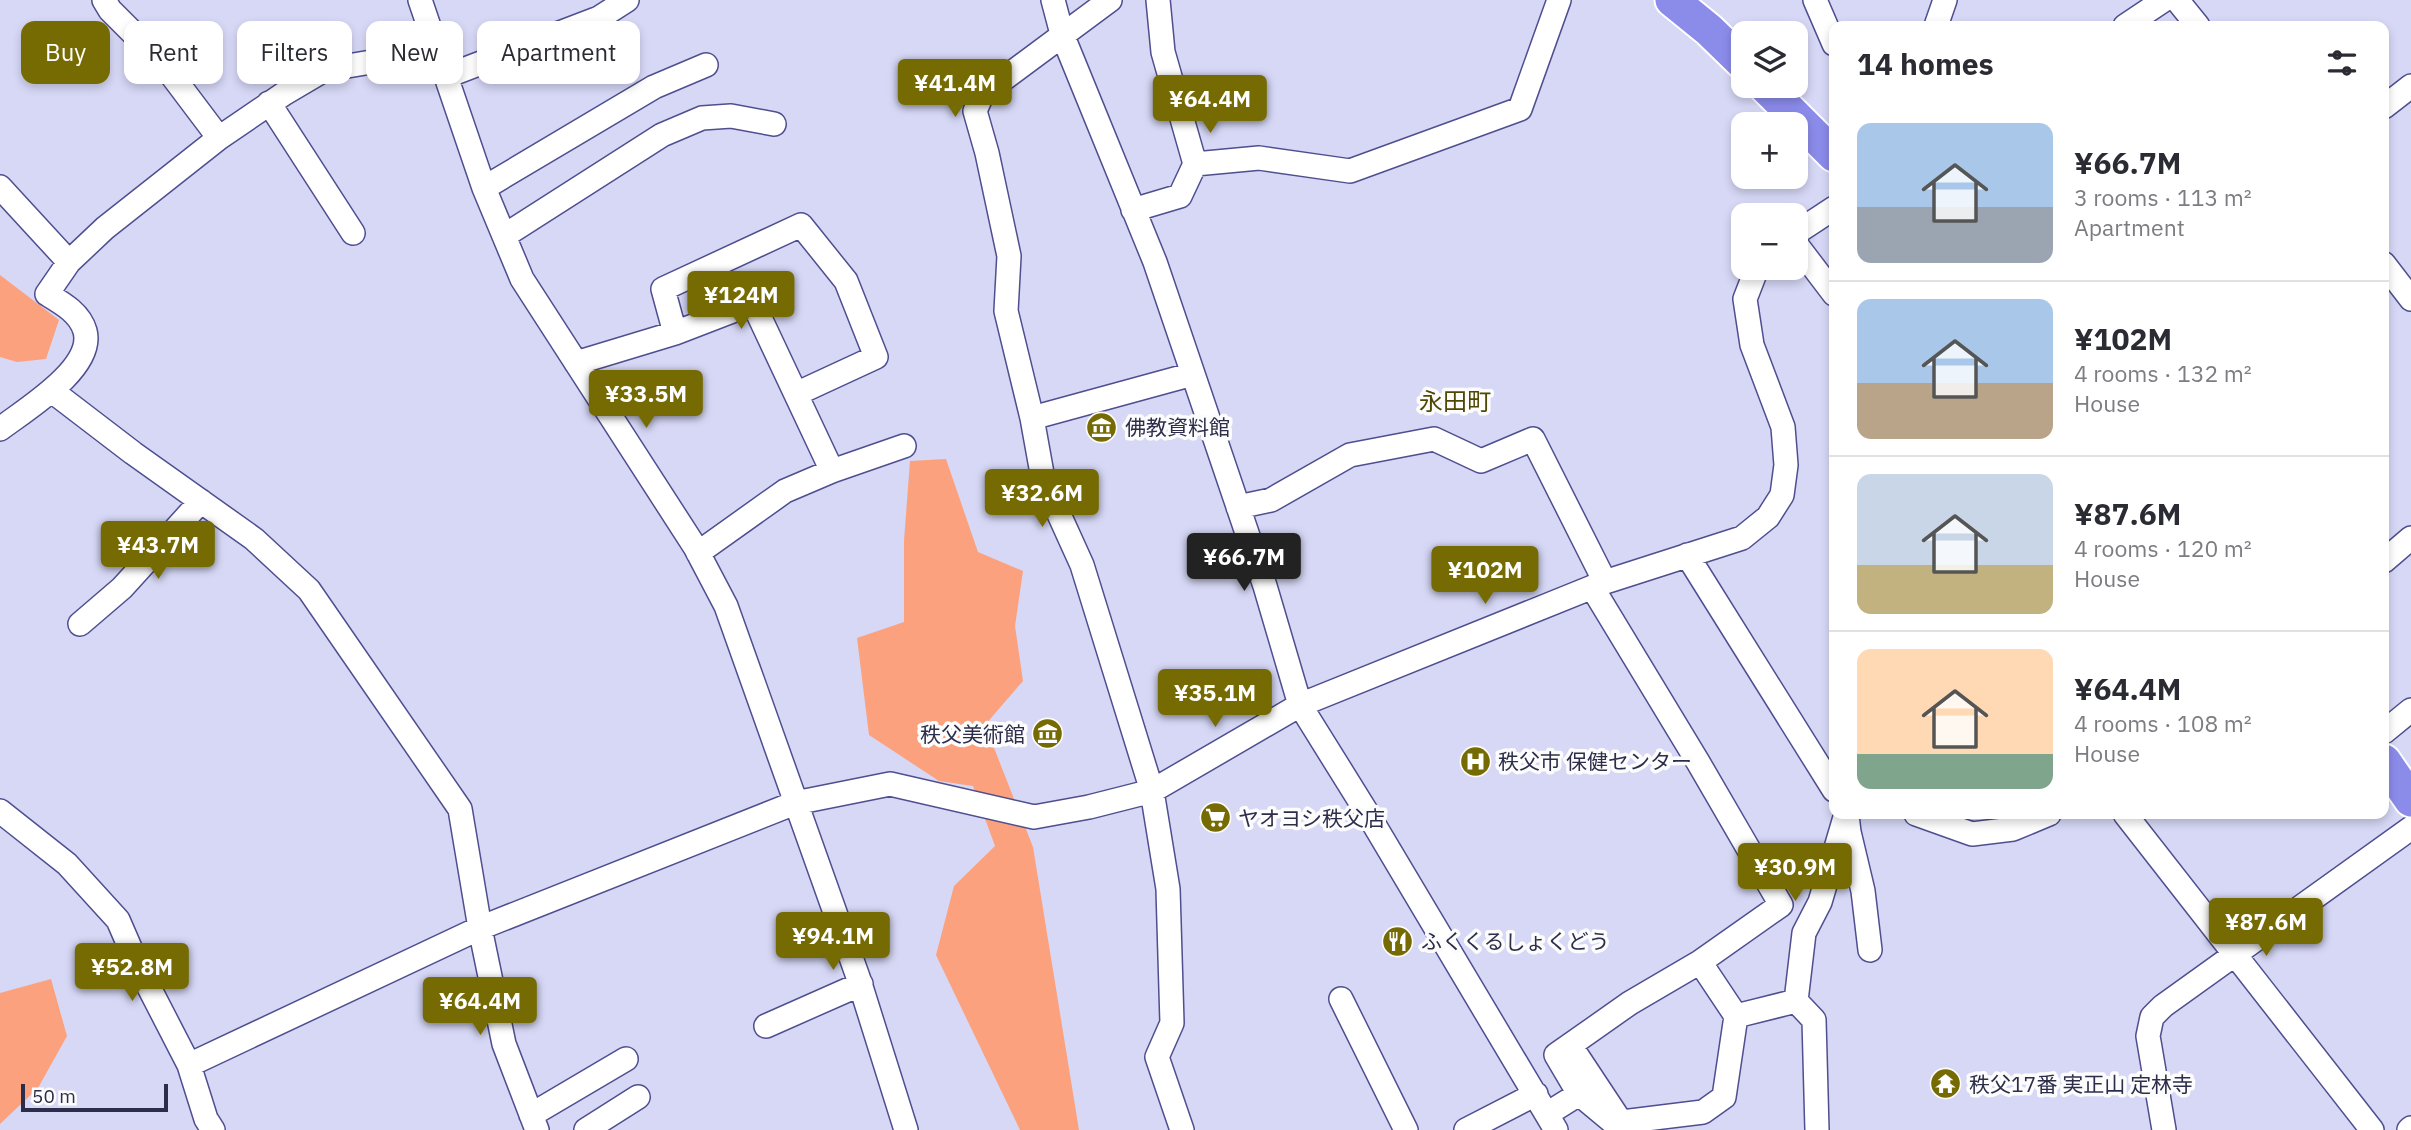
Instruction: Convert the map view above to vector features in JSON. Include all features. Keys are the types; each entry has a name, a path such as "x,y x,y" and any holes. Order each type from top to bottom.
{"highway":[{"path":"1672,0 1731,51"},
{"path":"1777,98 1829,150"},
{"path":"2389,768 2411,800"}],"street":[{"path":"104,0 110,10 161,61 219,138"},
{"path":"420,0 427,21"},
{"path":"463,70 599,18 627,0"},
{"path":"1053,0 1062,34 1155,262 1265,586 1300,705 1547,1113"},
{"path":"1110,0 982,95 975,111 1009,256 1006,311 1032,418 1043,479 1083,565 1152,791 1168,889 1172,1023 1157,1057 1182,1130"},
{"path":"1133,209 1180,196 1195,164 1164,52 1158,0"},
{"path":"1195,164 1259,158 1350,171 1520,109 1559,0"},
{"path":"1815,0 1829,32"},
{"path":"1938,21 1945,0"},
{"path":"2132,21 2164,0"},
{"path":"2177,0 2194,21"},
{"path":"0,429 52,391 82,357 86,344 85,330 72,310 47,294 69,262 105,228 219,138 269,103 324,70 366,63"},
{"path":"484,188 654,87 706,65"},
{"path":"450,84 484,188 522,279 698,553 726,606 861,984 906,1130"},
{"path":"2389,103 2411,86"},
{"path":"269,103 353,233"},
{"path":"504,236 662,135 692,122 702,118 731,116 774,124"},
{"path":"0,187 69,262"},
{"path":"1808,225 1829,211"},
{"path":"675,333 663,289 801,225 846,281 876,357 796,394"},
{"path":"1808,260 1829,287"},
{"path":"2389,270 2411,299"},
{"path":"189,1065 480,928 795,803 890,784 1034,817 1152,791 1300,705 1598,584 1742,538 1768,517 1782,495 1786,465 1783,427 1752,345 1745,299 1752,280"},
{"path":"576,363 675,333 753,303 832,471"},
{"path":"1032,418 1193,374"},
{"path":"52,391 254,539 309,590 460,809 480,928 504,1044 534,1123 626,1059"},
{"path":"1238,507 1271,500 1350,456 1434,439 1481,461 1533,439 1598,584 1780,905 1700,962 1630,1003 1556,1055 1579,1094 1618,1125 1703,1111 1724,1097 1737,1016 1700,962"},
{"path":"698,553 785,491 904,446"},
{"path":"80,624 122,588 201,501"},
{"path":"2389,557 2411,538"},
{"path":"1687,555 1829,782"},
{"path":"2389,728 2411,710"},
{"path":"0,811 67,864 118,920 138,966 189,1065 206,1119 213,1130"},
{"path":"1796,1001 1804,933 1820,902 1845,819"},
{"path":"1848,819 1863,891 1871,950"},
{"path":"1930,819 1972,834 2013,829 2037,819"},
{"path":"2129,819 2372,1130"},
{"path":"2164,1130 2148,1036 2152,1017 2162,1006 2411,828"},
{"path":"766,1026 861,984"},
{"path":"1341,999 1406,1130"},
{"path":"1737,1016 1796,1001"},
{"path":"1796,1001 1814,1020 1817,1130"},
{"path":"1570,1045 1618,1125"},
{"path":"1466,1130 1547,1113 1579,1094"},
{"path":"586,1130 638,1097"}],"shaded area":[{"path":"0,275 59,320 46,359 17,362 0,357"},
{"path":"946,459 978,552 1023,571 1015,626 1023,681 985,725 1033,847 1079,1130 1020,1130 936,955 954,886 995,846 973,786 939,781 869,735 857,638 904,622 904,541 910,461"},
{"path":"51,979 67,1036 38,1088 0,1124 0,993"}],"place":[{"name":"佛教資料館","path":"1102,427"},
{"name":"秩父美術館","path":"1048,734"},
{"name":"秩父市 保健センター","path":"1475,761"},
{"name":"ヤオヨシ秩父店","path":"1215,818"},
{"name":"ふくくるしょくどう","path":"1398,941"},
{"name":"秩父17番 実正山 定林寺","path":"1946,1084"}],"district":[{"name":"永田町","path":"1455,401"}]}
